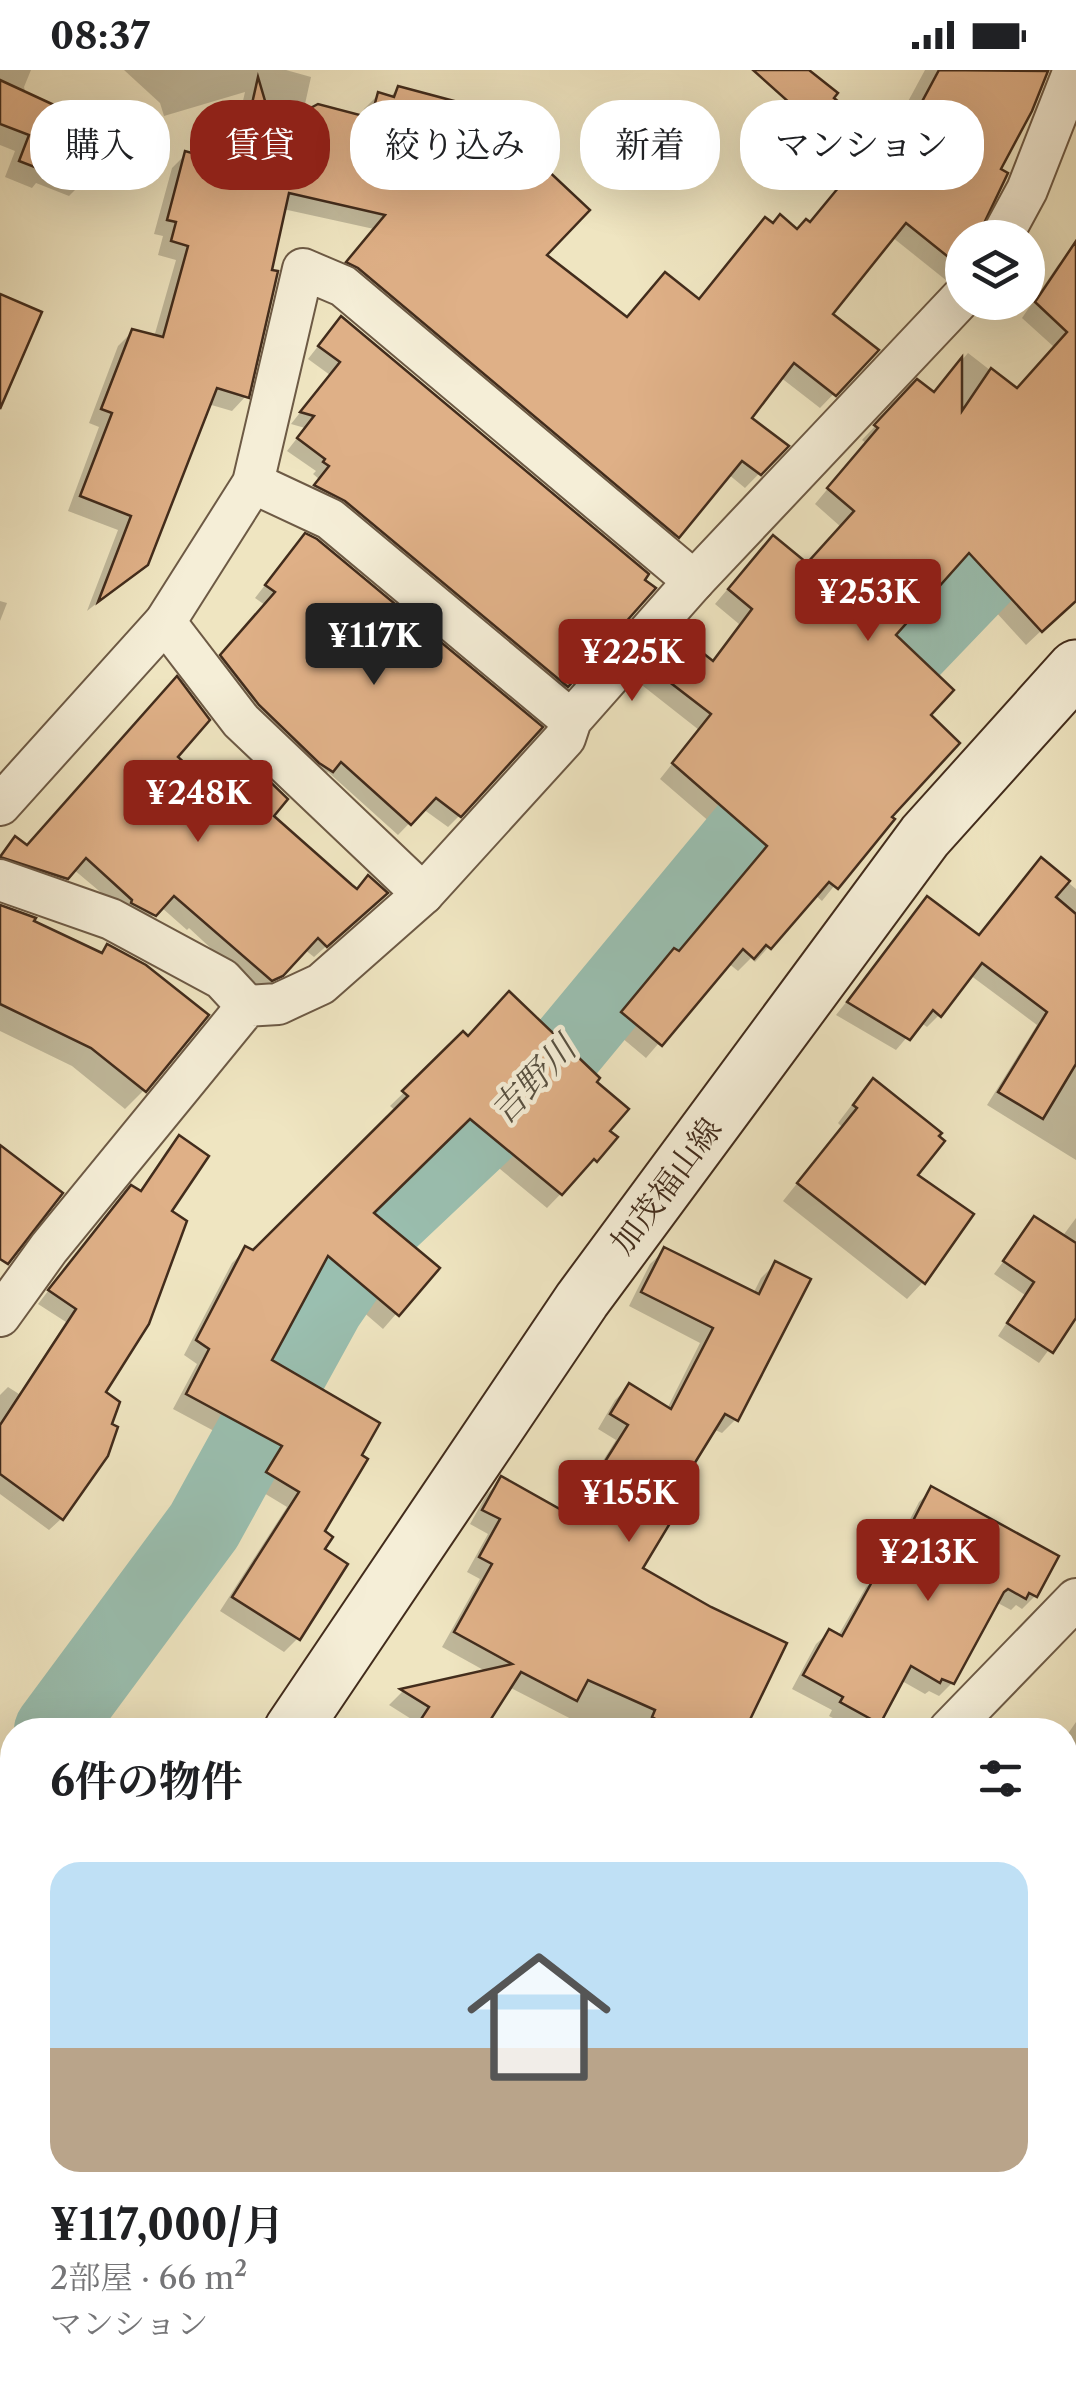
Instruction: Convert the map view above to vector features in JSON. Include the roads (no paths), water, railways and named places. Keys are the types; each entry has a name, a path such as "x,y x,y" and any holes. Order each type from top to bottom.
{"main road":[{"name":"加茂福山線","path":"300,1718 594,1284 925,836 1076,668"}],"street":[{"path":"1011,220 1027,190 1074,70"},
{"path":"0,805 165,622 253,483 303,269 343,286 694,581"},
{"path":"0,1316 49,1248 247,1006 278,1004 321,984 423,894 565,738 571,720 694,581 945,315"},
{"path":"253,483 330,519 571,720"},
{"path":"165,622 241,721 423,894"},
{"path":"0,880 111,919 222,979 247,1006"},
{"path":"961,1718 1076,1599"}],"waterway":[{"name":"吉野川","path":"62,1718 204,1526 325,1306 375,1233 554,1064 816,748 1076,477"}]}
